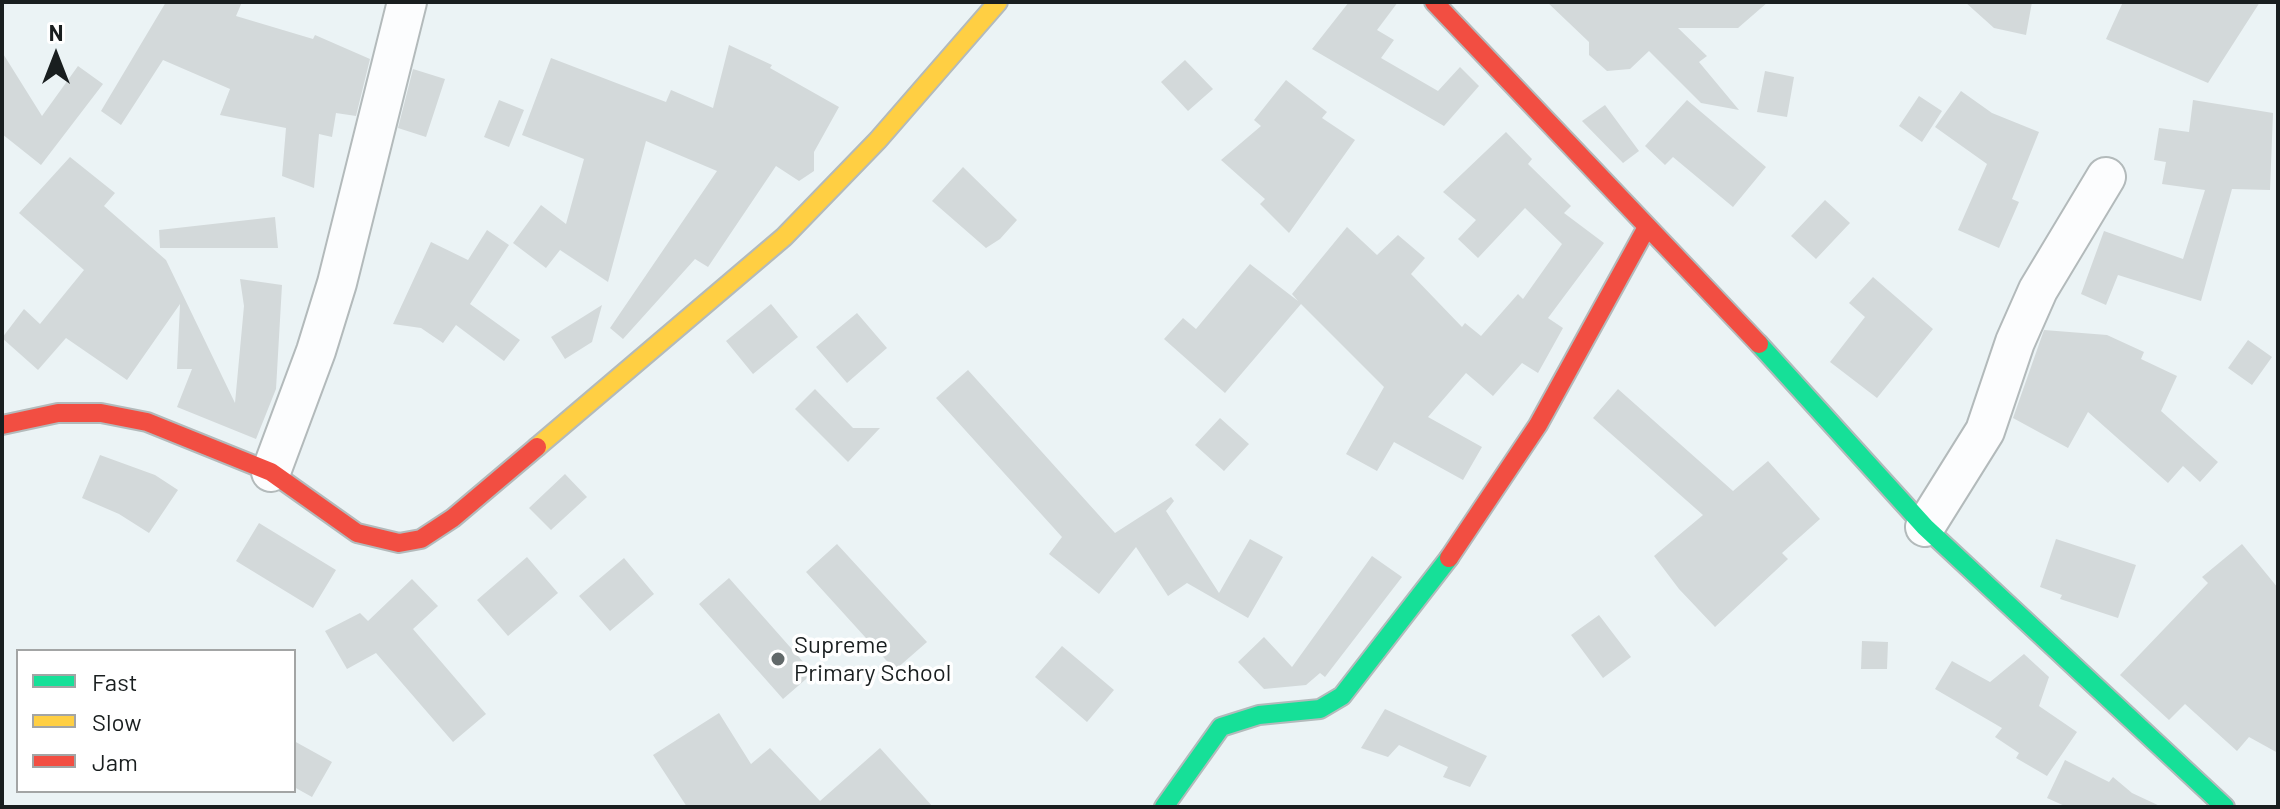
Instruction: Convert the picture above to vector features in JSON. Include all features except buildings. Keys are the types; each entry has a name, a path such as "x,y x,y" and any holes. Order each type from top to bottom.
{"street":[{"path":"271,472 316,351 337,283 407,2"},
{"path":"2,425 58,413 101,413 147,422 271,472 357,533 376,540 399,543 421,539 453,518 784,237 878,140 998,2"},
{"path":"1434,2 1704,284 1925,527 2225,807"},
{"path":"1925,527 1985,431 2015,342 2038,290 2106,177"},
{"path":"1164,807 1208,741 1221,727 1259,715 1320,709 1342,696 1453,552 1538,425 1647,227"}],"traffic: fast":[{"path":"1759,344 1925,527 2225,807"},
{"path":"1164,807 1221,727 1259,715 1320,709 1342,696 1449,558"}],"traffic: slow":[{"path":"537,447 784,237 878,140 998,2"}],"traffic: jam":[{"path":"1434,2 1759,344"},
{"path":"1449,558 1538,425 1647,227"},
{"path":"2,425 58,413 101,413 147,422 271,472 357,533 399,543 421,539 453,518 537,447"}],"place":[{"name":"Supreme Primary School","path":"778,659"}]}
